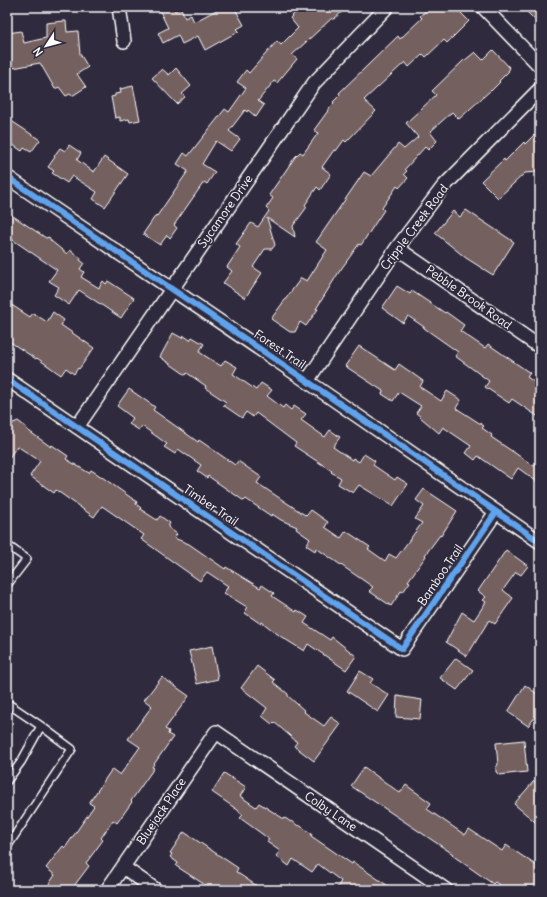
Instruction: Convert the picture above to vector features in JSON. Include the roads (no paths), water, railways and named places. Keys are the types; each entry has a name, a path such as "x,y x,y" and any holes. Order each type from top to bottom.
{"street":[{"path":"119,7 124,41"},
{"name":"Sycamore Drive","path":"77,427 314,83 387,7"},
{"path":"483,7 540,66"},
{"name":"Cripple Creek Road","path":"307,380 397,248 443,187 540,89"},
{"name":"Forest Trail","path":"7,177 307,380 540,542"},
{"name":"Pebble Brook Road","path":"397,248 538,341"},
{"name":"Timber Trail","path":"7,379 402,650"},
{"name":"Bamboo Trail","path":"402,650 496,512"},
{"name":"Bluejack Place","path":"107,890 216,732"},
{"name":"Colby Lane","path":"216,732 446,890"},
{"path":"123,867 156,890"}],"lane":[{"path":"7,545 27,559 7,585"},
{"path":"7,703 41,726 72,750 7,847"},
{"path":"7,781 21,762 41,726"}]}
